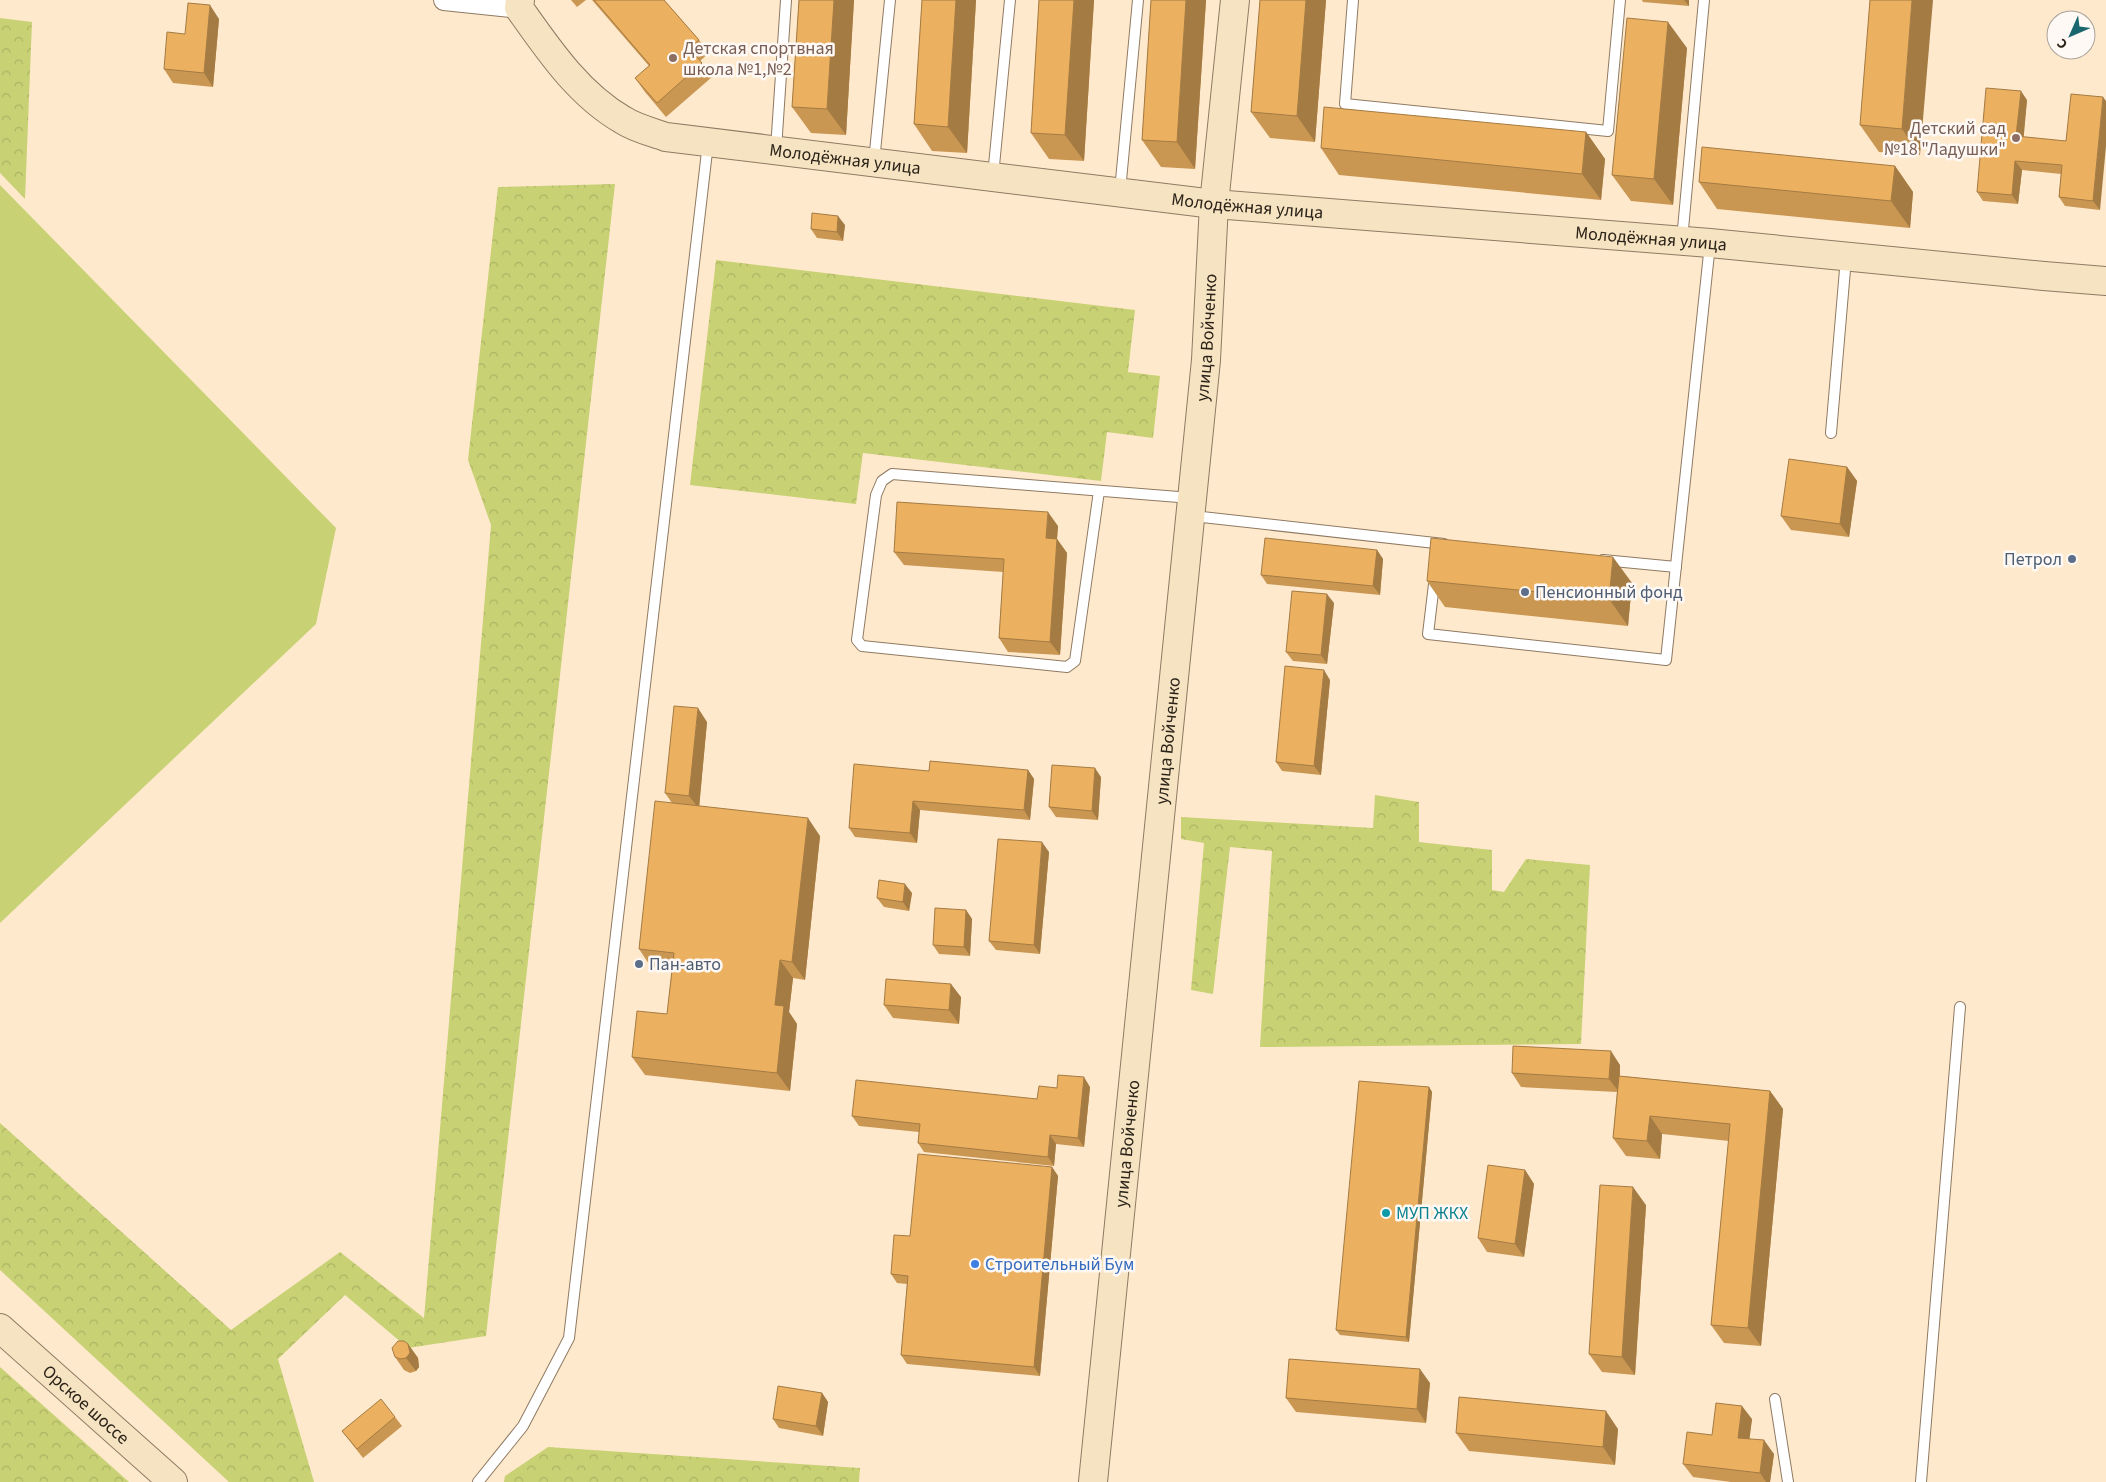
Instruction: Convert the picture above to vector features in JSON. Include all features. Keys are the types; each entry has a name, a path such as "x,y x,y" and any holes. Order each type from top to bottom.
{"main road":[{"name":"улица Войченко","path":"1093,1482 1206,360 1214,204 1235,0"},
{"name":"Молодёжная улица","path":"519,4 549,51 584,91 623,121 666,137 1214,204 1710,243 2106,281"},
{"name":"Орское шоссе","path":"0,1328 173,1482"}],"street":[{"name":"Молодёжная улица","path":"444,0 519,4"}],"lane":[{"path":"776,151 786,0"},
{"path":"874,162 890,0"},
{"path":"993,177 1010,0"},
{"path":"1120,192 1138,0"},
{"path":"1353,0 1345,104 1608,132 1620,0"},
{"path":"1682,241 1704,0"},
{"path":"478,1482 524,1426 569,1338 708,142"},
{"path":"1438,552 1428,634 1666,660 1710,243"},
{"path":"1831,433 1846,257"},
{"path":"1099,491 1075,661 1067,667 862,646 857,640 876,495 882,481 892,474 1099,491 1438,552 1459,545"},
{"path":"1597,559 1676,567"},
{"path":"1921,1482 1960,1007"},
{"path":"1776,1399 1788,1482"}],"green space":[{"path":"0,18 32,22 25,199 0,173"},
{"path":"615,184 486,1336 408,1348 345,1295 278,1359 314,1482 229,1482 0,1270 0,1123 231,1330 340,1252 424,1318 491,525 468,460 498,187"},
{"path":"0,185 336,528 316,624 0,923"},
{"path":"716,260 1135,310 1128,372 1160,376 1153,438 1107,432 1101,481 863,453 856,504 690,485"},
{"path":"1375,795 1419,802 1419,842 1492,850 1492,890 1504,892 1526,859 1590,865 1581,1044 1260,1047 1272,851 1230,847 1213,994 1191,990 1204,843 1181,839 1181,817 1373,828"},
{"path":"0,1367 129,1482 0,1482"},
{"path":"548,1447 860,1468 859,1482 504,1482 505,1476"}],"building":[{"name":"Детская спортвная школа №1,№2","path":"594,0 664,0 699,40 689,48 702,63 657,103 635,78 650,65"},
{"path":"799,0 834,0 827,109 792,107"},
{"path":"922,0 956,0 948,127 914,124"},
{"path":"1039,0 1074,0 1065,135 1031,133"},
{"path":"1151,0 1186,0 1177,142 1142,140"},
{"path":"1260,0 1306,0 1297,116 1251,112"},
{"path":"1870,0 1912,0 1902,129 1860,125"},
{"path":"188,3 210,5 204,73 164,69 167,32 185,34"},
{"path":"1627,18 1668,22 1654,179 1612,175"},
{"path":"1986,88 2021,91 2016,136 2066,141 2071,94 2103,97 2093,201 2059,197 2062,165 2015,161 2012,195 1977,192"},
{"path":"1324,107 1586,132 1582,174 1321,148"},
{"path":"1702,147 1895,166 1891,201 1699,182"},
{"path":"812,213 838,216 837,232 811,229"},
{"path":"1789,459 1847,467 1840,524 1781,516"},
{"path":"897,502 1048,512 1046,538 1057,539 1050,642 999,638 1004,559 894,552"},
{"path":"1265,538 1377,550 1373,586 1261,575"},
{"path":"1431,538 1613,557 1609,599 1427,581"},
{"path":"1292,591 1327,594 1321,655 1286,652"},
{"path":"1285,666 1324,670 1314,766 1276,762"},
{"path":"674,706 698,708 689,796 665,793"},
{"path":"930,761 1028,770 1024,810 913,801 910,833 849,828 854,764 929,771"},
{"path":"1052,765 1095,768 1092,811 1049,807"},
{"path":"655,801 808,818 792,962 780,960 775,1005 784,1006 777,1073 632,1057 637,1011 667,1014 674,953 639,949"},
{"path":"998,839 1042,842 1034,945 989,941"},
{"path":"879,880 905,884 903,902 877,898"},
{"path":"935,908 966,910 964,947 933,945"},
{"path":"886,979 951,984 949,1010 884,1005"},
{"path":"1513,1046 1611,1051 1609,1079 1512,1073"},
{"path":"1058,1075 1084,1077 1078,1138 1050,1135 1048,1157 918,1143 920,1124 852,1116 856,1080 1037,1099 1039,1086 1057,1088"},
{"path":"1619,1076 1770,1091 1748,1328 1711,1325 1730,1124 1650,1116 1647,1141 1613,1138"},
{"name":"МУП ЖКХ","path":"1359,1081 1429,1087 1406,1337 1336,1330"},
{"name":"Строительный Бум","path":"918,1154 1052,1167 1034,1367 901,1355 908,1276 891,1274 894,1235 910,1236"},
{"path":"1488,1165 1525,1170 1515,1244 1478,1238"},
{"path":"1600,1185 1633,1187 1622,1357 1589,1354"},
{"path":"398,1341 404,1341 408,1344 410,1353 406,1358 400,1359 395,1357 392,1348"},
{"path":"1289,1359 1420,1369 1417,1409 1286,1398"},
{"path":"778,1386 822,1393 816,1426 773,1419"},
{"path":"1459,1397 1606,1411 1603,1447 1456,1433"},
{"path":"381,1399 395,1417 357,1449 342,1431"},
{"path":"1716,1403 1742,1406 1738,1438 1764,1440 1760,1473 1683,1464 1687,1432 1712,1435"}],"place":[{"name":"Детская спортвная школа №1,№2","path":"673,58"},
{"name":"Детский сад №18 \"Ладушки\"","path":"2016,138"},
{"name":"Петрол","path":"2072,559"},
{"name":"Пенсионный фонд","path":"1525,592"},
{"name":"Пан-авто","path":"639,964"},
{"name":"МУП ЖКХ","path":"1386,1213"},
{"name":"Строительный Бум","path":"975,1264"}]}
